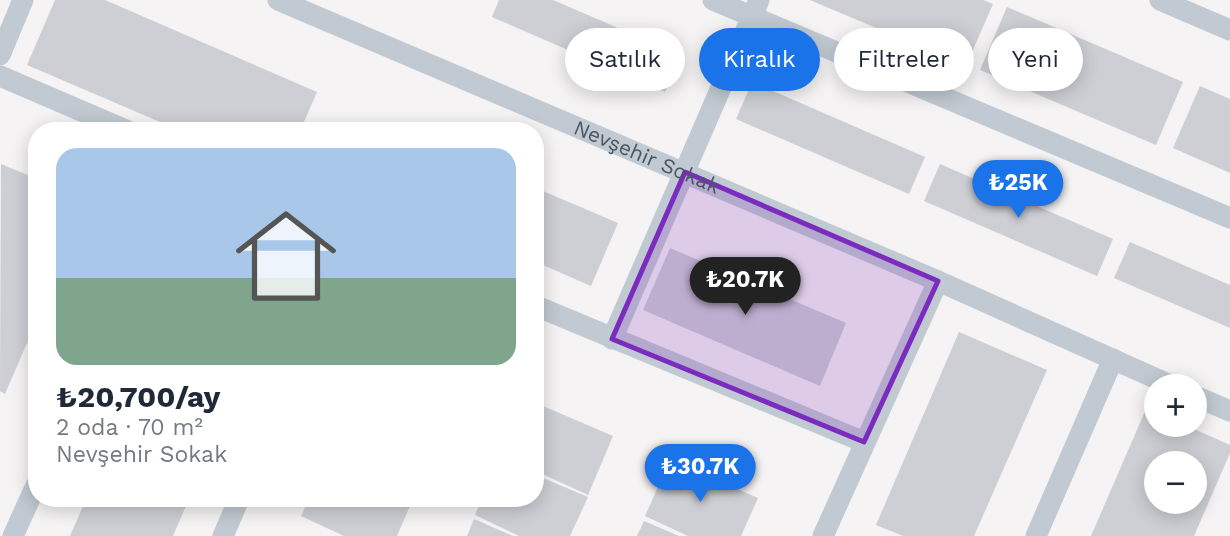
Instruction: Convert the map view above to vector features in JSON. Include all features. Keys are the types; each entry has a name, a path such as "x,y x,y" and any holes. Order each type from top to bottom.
{"street":[{"path":"0,55 23,0"},
{"name":"Nevşehir Sokak","path":"278,0 685,172 1146,374"},
{"path":"713,0 756,8 1230,218"},
{"path":"1160,0 1230,30"},
{"path":"612,339 756,8"},
{"path":"0,76 107,122"},
{"path":"822,536 938,281"},
{"path":"544,309 864,442"},
{"path":"1036,536 1113,359"},
{"path":"1207,401 1230,411"},
{"path":"13,536 28,503"},
{"path":"228,534 236,507"}],"highlighted area":[{"path":"685,172 938,281 864,442 612,339"}],"building":[{"path":"55,0 105,0 317,92 304,122 160,122 27,65"},
{"path":"499,0 553,0 618,28 565,28 565,49 492,17"},
{"path":"810,0 983,0 993,4 974,48 974,28 876,28"},
{"path":"1007,7 1056,28 998,28"},
{"path":"1083,39 1183,82 1156,145 1029,91 1083,91"},
{"path":"988,51 988,73 980,70"},
{"path":"1200,86 1230,99 1230,173 1173,148"},
{"path":"748,91 773,91 925,157 909,194 736,119"},
{"path":"1,164 28,175 28,341 5,394 0,391"},
{"path":"940,164 1113,239 1097,276 924,201"},
{"path":"544,191 618,223 591,286 544,265"},
{"path":"1130,242 1230,285 1230,328 1114,278"},
{"path":"670,248 846,323 820,386 643,310"},
{"path":"959,332 1047,370 974,536 903,536 876,525"},
{"path":"544,406 613,436 588,495 544,475"},
{"path":"1144,414 1144,437 1207,437 1207,435 1230,445 1230,453 1207,506 1207,451 1144,451 1144,514 1204,514 1194,536 1091,536"},
{"path":"670,460 758,498 741,536 688,536 645,516"},
{"path":"544,478 588,497 570,536 519,536 475,515 478,507 544,507"},
{"path":"83,507 186,507 173,536 70,536"},
{"path":"305,507 410,507 397,536 344,536 301,516"},
{"path":"474,519 513,536 467,536"},
{"path":"644,521 679,536 637,536"}]}
